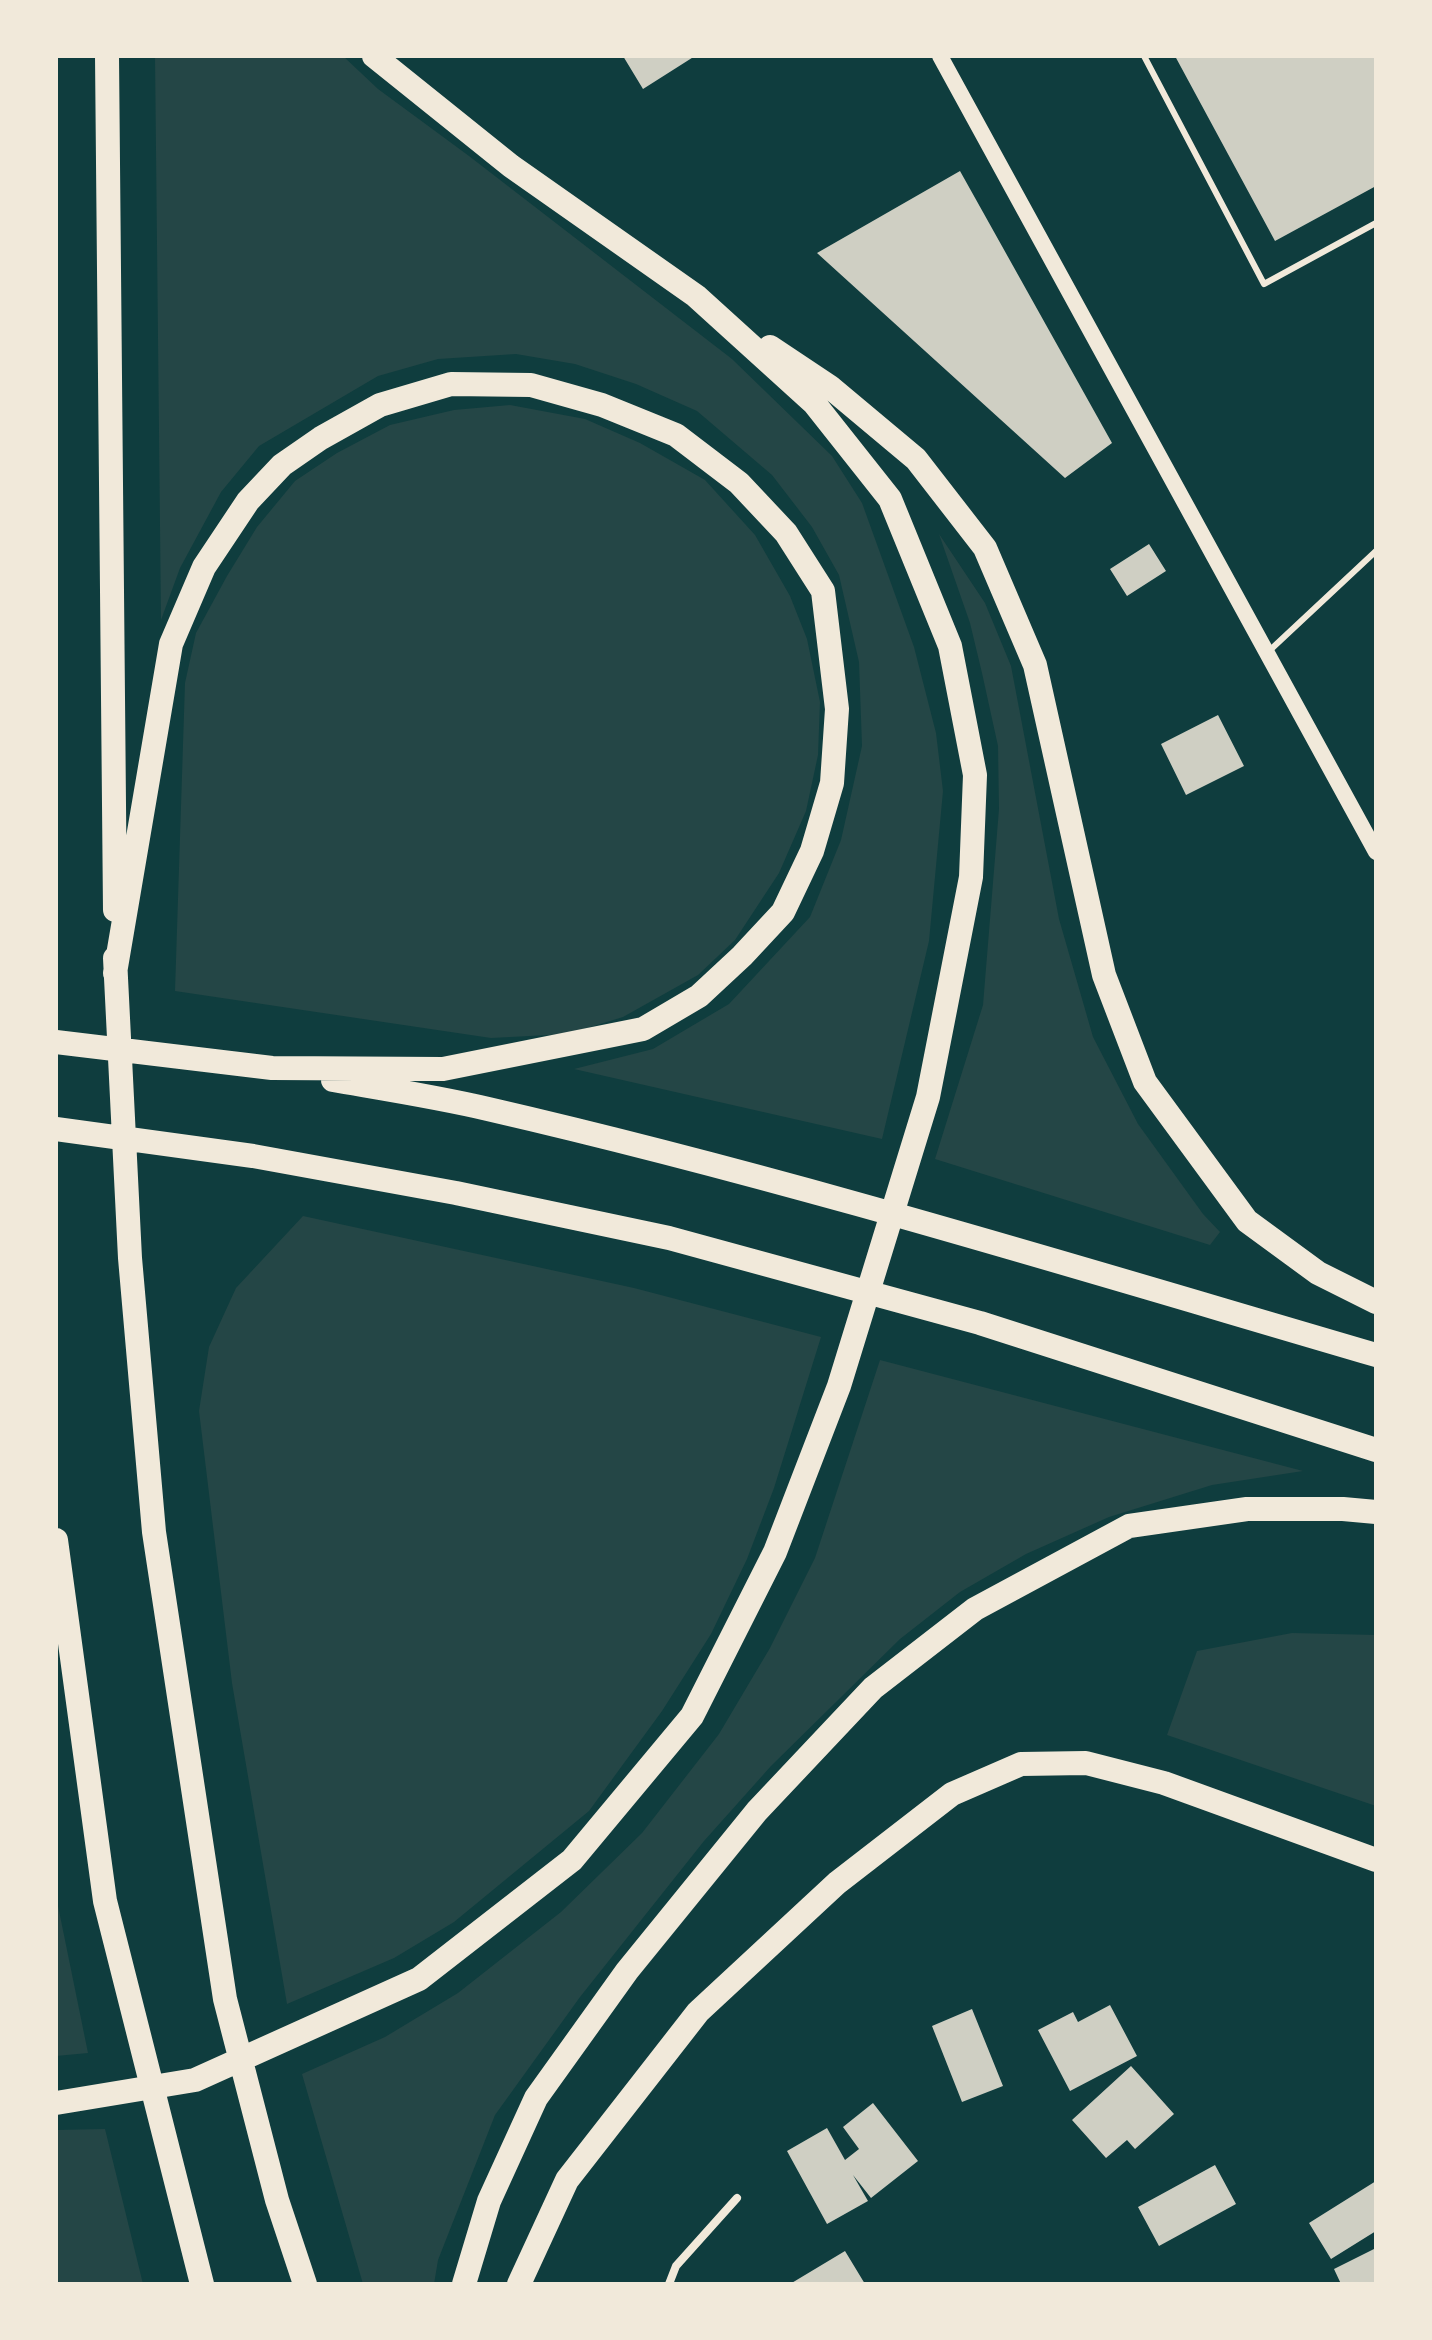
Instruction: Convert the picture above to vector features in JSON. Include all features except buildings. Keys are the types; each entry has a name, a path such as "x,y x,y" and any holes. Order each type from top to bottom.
{"highway":[{"path":"107,56 115,973 130,1258 154,1532 225,1999 277,2200 305,2284"},
{"path":"374,56 511,166 830,387 916,459 985,548 1035,665 1104,975 1145,1082 1247,1221 1318,1273 1376,1302"},
{"path":"56,2103 195,2080 419,1979 572,1860 692,1716 769,1565 839,1386 928,1097 971,877 975,775 950,646 890,499 814,403 696,296"},
{"path":"115,973 171,644 204,567 248,501 282,465 321,438 380,405 451,384 531,385 602,405 676,435 739,483 768,513 786,533 823,591 837,709 832,783 812,851 783,912 699,996 643,1029 443,1069 272,1068"},
{"path":"56,1042 272,1068 486,1108 690,1160 991,1243 1376,1355"},
{"path":"56,1129 253,1156 456,1193 669,1238 980,1323 1376,1450"},
{"path":"464,2284 489,2201 536,2098 627,1971 757,1811 873,1688 975,1609 1129,1526 1247,1509 1376,1512"},
{"path":"56,1540 105,1901 202,2284"},
{"path":"519,2284 567,2180 698,2012 837,1883 952,1794 1021,1764 1086,1763 1164,1783 1376,1860"}],"main road":[{"path":"940,56 1376,852"}],"street":[{"path":"669,2284 676,2266 737,2198"}],"lane":[{"path":"1144,56 1264,284 1376,223"},
{"path":"1268,652 1376,551"}],"shaded area":[{"path":"155,56 343,56 378,89 732,359 832,456 862,503 914,647 936,733 943,791 929,941 882,1139 574,1069 653,1049 729,1004 810,917 841,840 862,746 859,662 839,575 812,527 772,475 697,411 636,384 575,364 516,354 438,359 378,376 259,446 221,492 180,568 161,620"},
{"path":"510,405 585,419 640,443 705,480 755,535 790,596 807,639 820,702 818,755 806,811 779,873 735,940 698,975 623,1017 568,1034 491,1038 175,991 185,683 196,633 227,576 257,527 295,481 337,453 390,425 454,410"},
{"path":"939,534 985,603 1011,666 1059,919 1093,1037 1138,1124 1203,1214 1220,1232 1210,1245 935,1159 983,1005 999,809 998,746 970,623"},
{"path":"303,1216 634,1288 821,1337 774,1488 747,1559 711,1634 662,1711 589,1811 454,1922 394,1958 287,2004 232,1683 199,1411 209,1347 236,1288"},
{"path":"880,1360 1303,1471 1212,1485 1109,1517 1026,1554 960,1592 900,1639 771,1766 704,1841 580,1997 495,2115 438,2260 434,2284 363,2284 302,2074 385,2037 458,1993 561,1912 642,1833 719,1734 770,1648 815,1558"},
{"path":"1292,1633 1376,1635 1376,1806 1167,1735 1197,1651"},
{"path":"56,1896 88,2053 56,2056"},
{"path":"105,2129 143,2284 56,2284 56,2130"}]}
